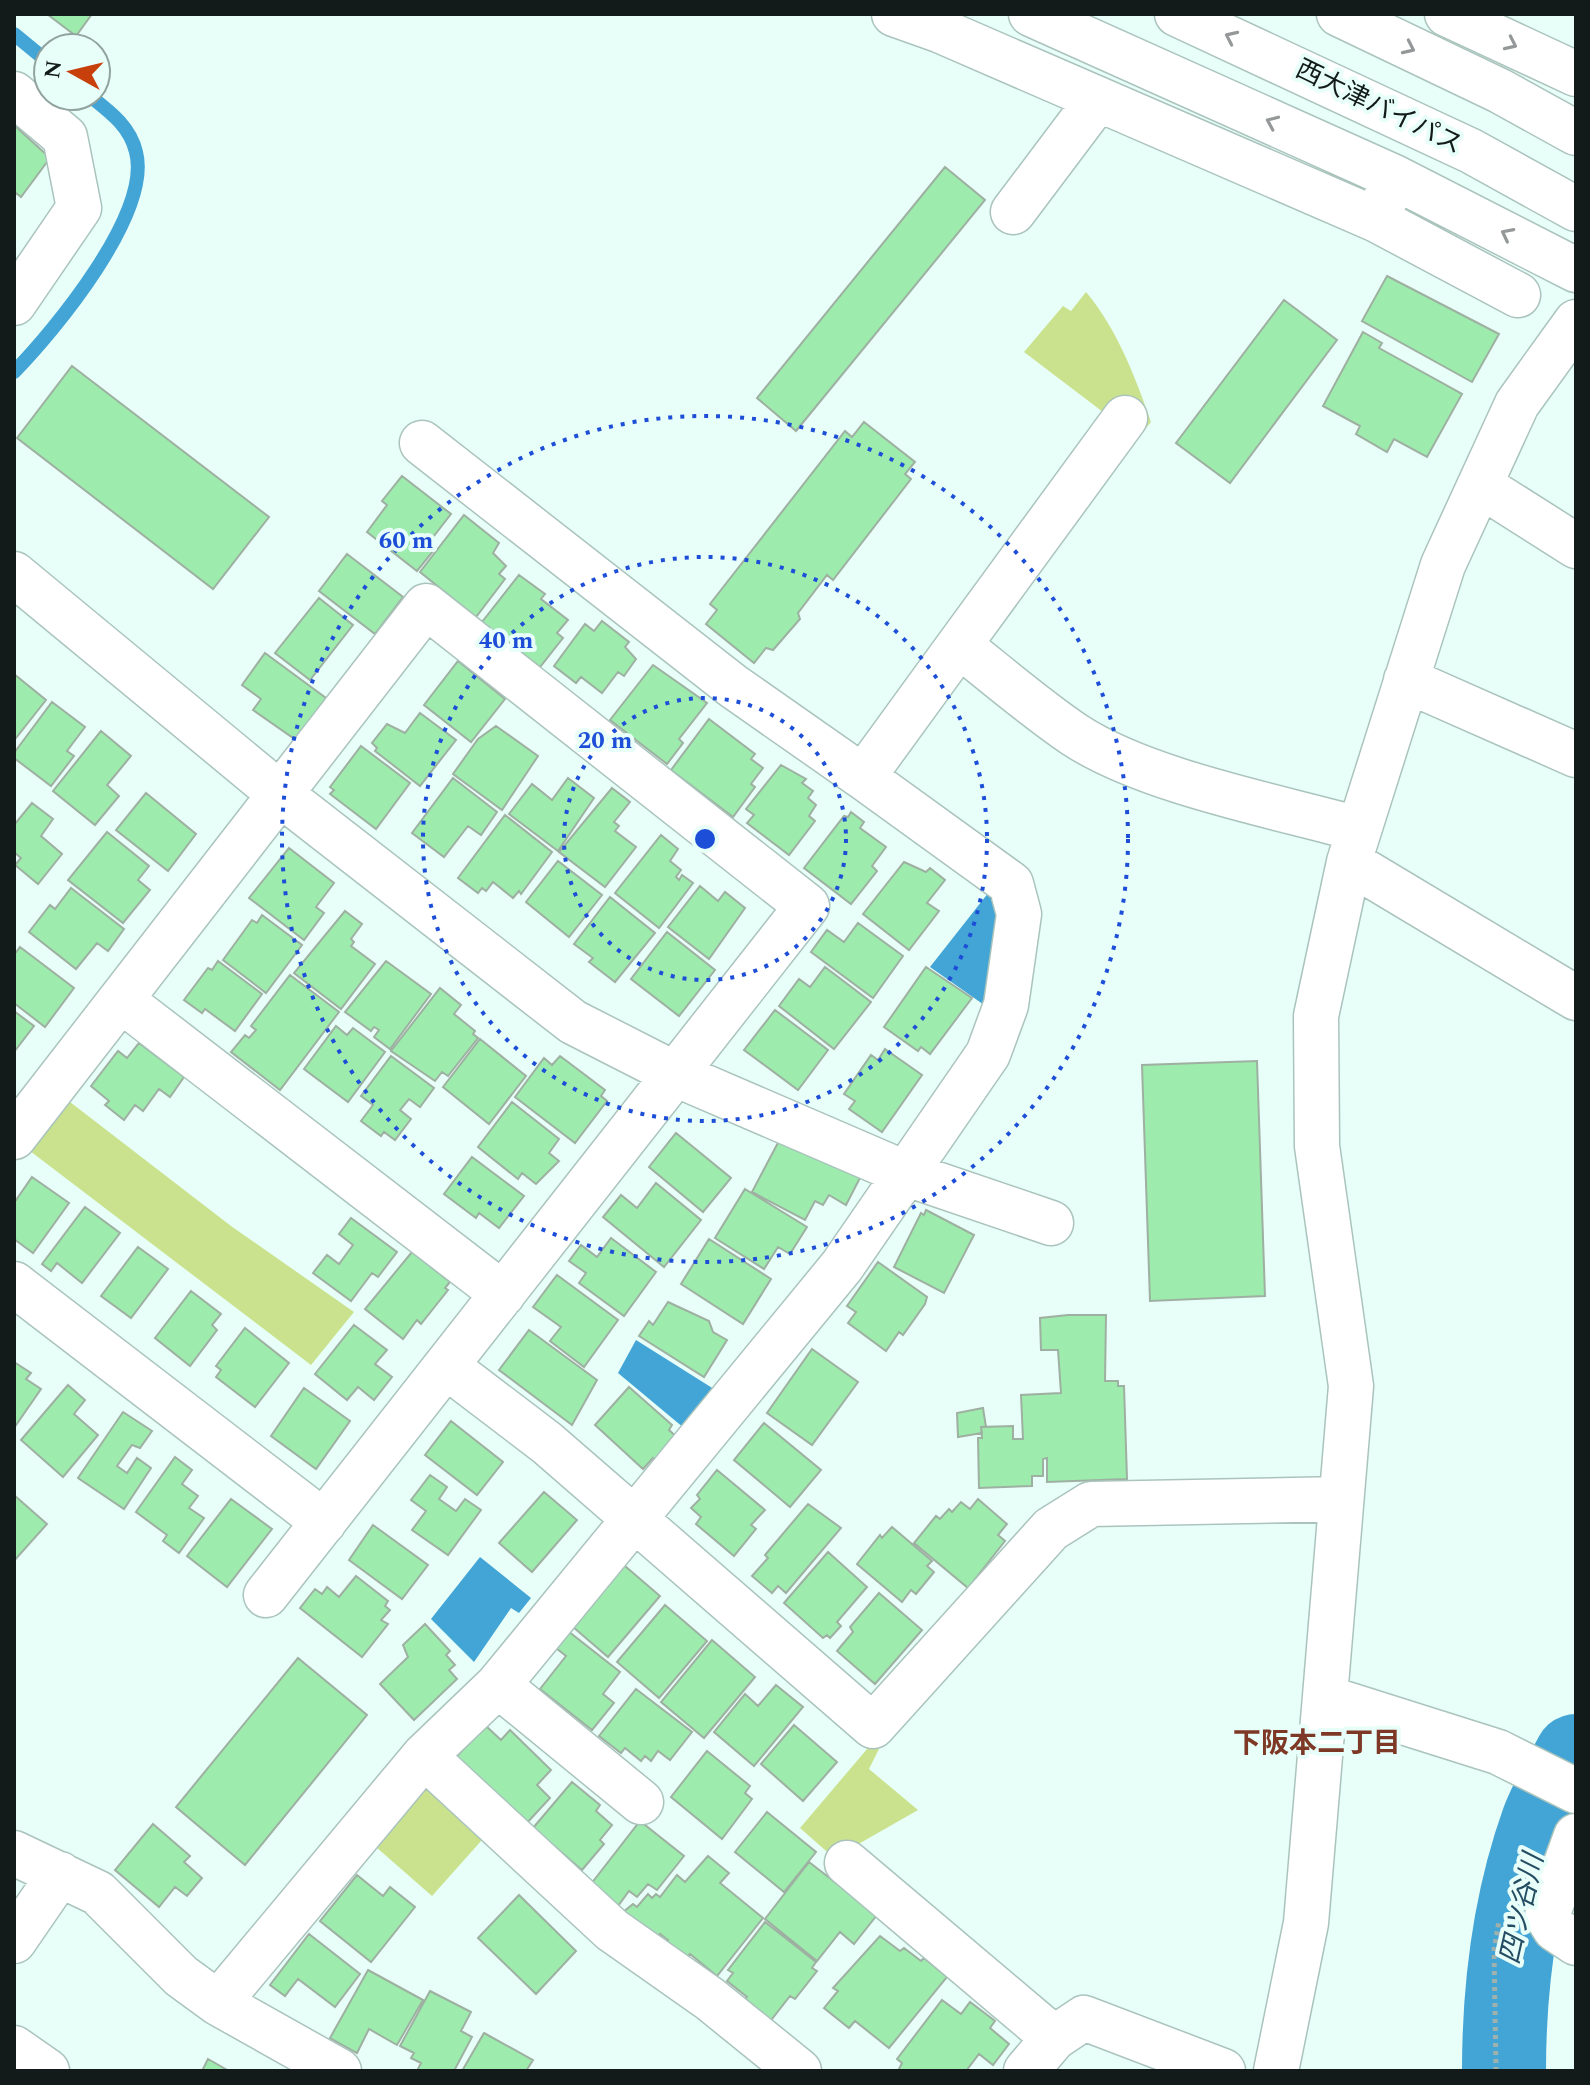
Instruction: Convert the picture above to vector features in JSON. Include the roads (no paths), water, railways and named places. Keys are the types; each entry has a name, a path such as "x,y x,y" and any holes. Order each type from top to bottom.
{"main road":[{"path":"894,14 1377,220 1518,295"},
{"path":"1031,14 1394,177 1576,270"},
{"name":"西大津バイパス","path":"1177,14 1471,151 1576,209"},
{"path":"1339,14 1500,91 1576,133"},
{"path":"1447,14 1576,74"},
{"path":"14,94 65,137 79,208 14,303"},
{"path":"1013,212 1098,99"},
{"path":"1377,220 1394,177"},
{"path":"1276,2071 1306,1923 1351,1386 1317,1146 1316,1016 1353,845 1443,565 1517,404 1576,322"},
{"path":"863,777 959,645 1066,471 1125,418"},
{"path":"218,2003 424,1756 498,1685 842,1266 988,1054 1006,1005 1019,914 1011,884 733,686 422,443"},
{"path":"1480,485 1576,546"},
{"path":"14,574 280,794 573,1022 675,1074 907,1174 1051,1223"},
{"path":"14,1137 426,606 807,906 266,1595"},
{"path":"959,645 1076,736 1130,762 1213,790 1353,845 1576,998"},
{"path":"1406,680 1576,755"},
{"path":"121,1000 503,1294"},
{"path":"14,1284 324,1522"},
{"path":"446,1366 547,1443 873,1726 1051,1529 1091,1504 1341,1499"},
{"path":"498,1685 641,1802"},
{"path":"1327,1698 1498,1752 1563,1786"},
{"path":"424,1756 612,1930 710,1999 799,2071"},
{"path":"1576,1836 1547,1916 1555,1929 1576,1943"},
{"path":"14,1853 98,1893 181,1976 218,2003 339,2071"},
{"path":"847,1863 1054,2038"},
{"path":"14,1941 60,1874"},
{"path":"1026,2071 1054,2038 1084,2018 1223,2071"},
{"path":"14,2048 47,2071"}],"water":[{"path":"989,892 1000,918 987,1007 930,967"},
{"path":"636,1340 717,1391 684,1428 618,1373"},
{"path":"480,1557 531,1598 519,1613 511,1608 474,1662 431,1619"}],"waterway":[{"path":"14,34 32,49"},
{"path":"14,372 75,300 115,237 129,206 137,177 136,152 129,134 109,112"},
{"name":"四ツ谷川","path":"1504,2071 1509,1976 1525,1883 1546,1814 1576,1756"}],"district":[{"name":"下阪本二丁目","path":"1317,1743"}]}
